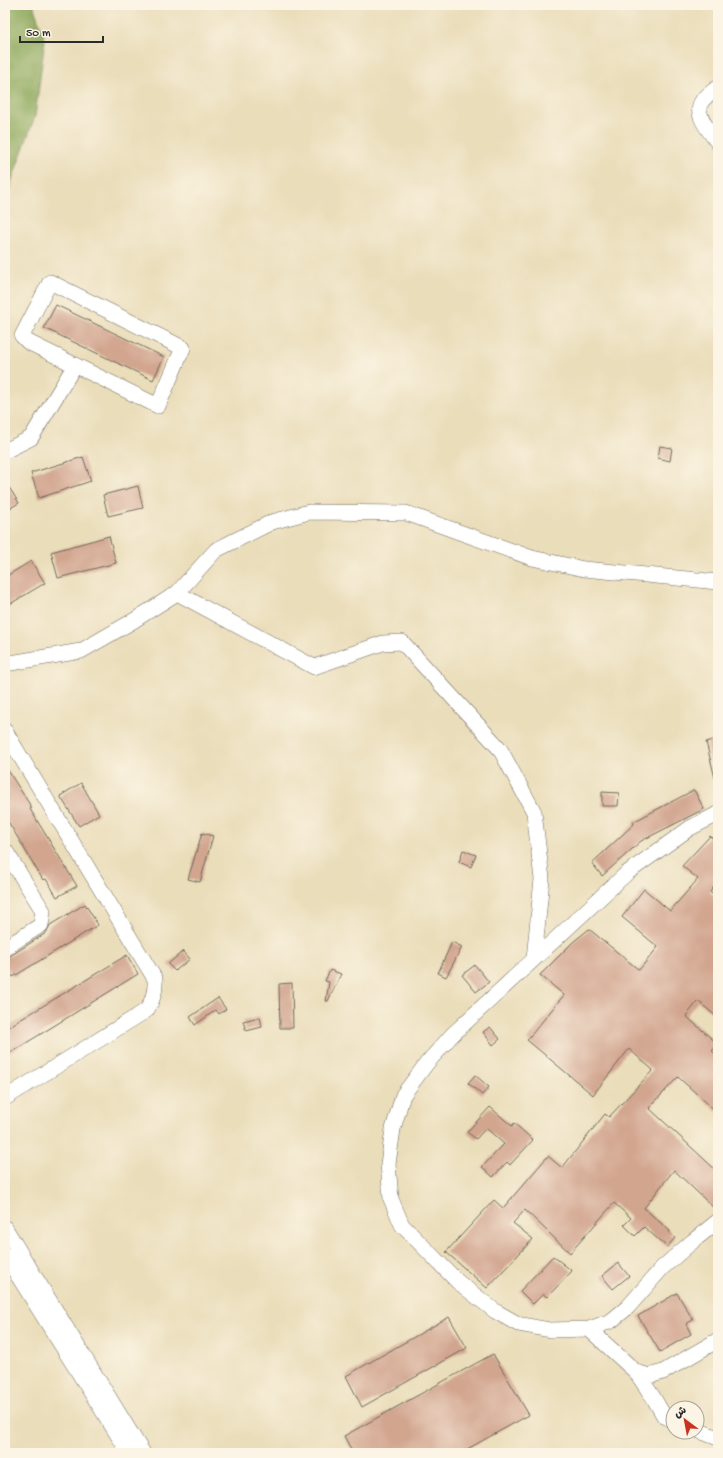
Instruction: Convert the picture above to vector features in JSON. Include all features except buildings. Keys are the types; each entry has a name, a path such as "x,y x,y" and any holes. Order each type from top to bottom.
{"lane":[{"path":"717,88 702,101 699,108 700,115 718,143"},
{"path":"50,282 183,348 158,406 75,366 28,342 22,336 50,282"},
{"path":"5,451 31,438 75,366"},
{"path":"5,664 81,651 133,621 177,593 216,550 272,522 309,512 406,513 532,558 554,563 584,569 718,582"},
{"path":"177,593 314,667 382,643 402,642 500,748 534,812 542,879 534,959"},
{"path":"5,731 155,979 156,987 152,1001 147,1010 5,1098"},
{"path":"718,814 690,828 627,873 452,1035 427,1063 402,1095 393,1129 388,1164 391,1199 402,1225 458,1282 495,1311 518,1324 550,1330 589,1328 611,1321 628,1307 662,1268 718,1221"},
{"path":"5,850 43,911 41,925 5,948"},
{"path":"5,1228 143,1453"},
{"path":"5,1255 129,1453"},
{"path":"589,1328 636,1372 665,1416"},
{"path":"636,1372 649,1376 662,1372 718,1340"},
{"path":"705,1433 718,1438"}],"green space":[{"path":"5,5 35,5 34,8 45,40 35,116 5,199"}]}
